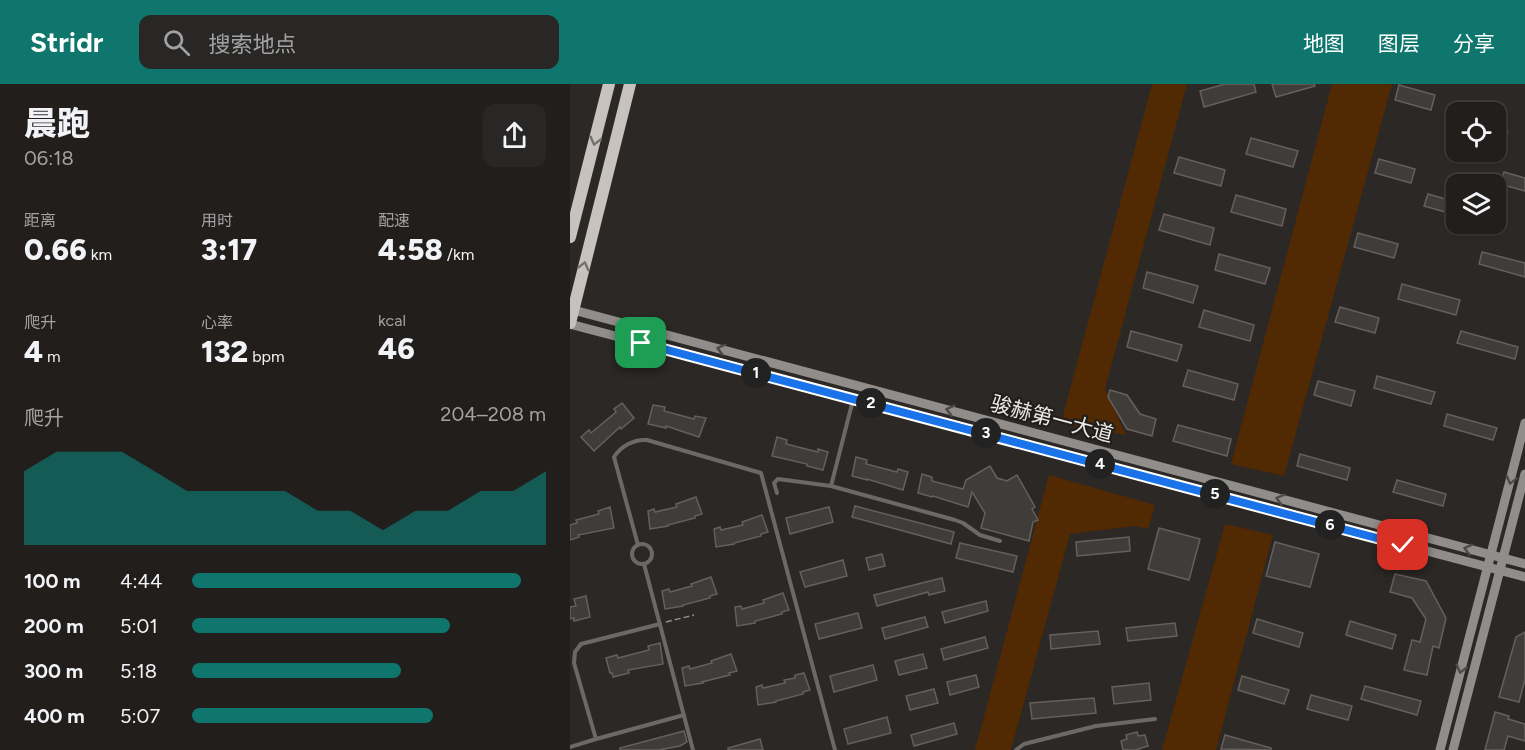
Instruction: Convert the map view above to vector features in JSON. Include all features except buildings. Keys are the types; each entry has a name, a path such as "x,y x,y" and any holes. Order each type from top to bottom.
{"highway":[{"path":"570,237 609,84"},
{"path":"570,324 571,309 630,84"}],"main road":[{"name":"骏赫第一大道","path":"571,309 1525,564"},
{"name":"骏赫第一大道","path":"570,324 1525,577"},
{"path":"1440,750 1525,423"},
{"path":"1454,750 1525,474"}],"lane":[{"path":"831,486 853,399"},
{"path":"638,545 614,457 634,441 647,440 761,473 835,750"},
{"path":"777,493 774,483 778,479 831,486 955,520 980,536 1000,541"},
{"path":"638,545 648,546 651,552 650,561 644,564 635,561 632,556 638,545"},
{"path":"644,564 693,750"},
{"path":"596,739 574,663 578,647 581,644 660,624"},
{"path":"570,747 684,715"},
{"path":"1016,750 1024,744 1096,726 1155,719"}],"path":[{"path":"660,624 694,615"}],"shaded area":[{"path":"1152,84 1187,84 1105,389 1126,435 1061,423"},
{"path":"1332,84 1392,84 1284,476 1231,464"},
{"path":"1049,475 1155,505 1148,529 1135,526 1070,534 1011,750 975,750"},
{"path":"1225,524 1273,535 1216,750 1162,750"}],"route":[{"path":"641,343 1403,545"}]}
